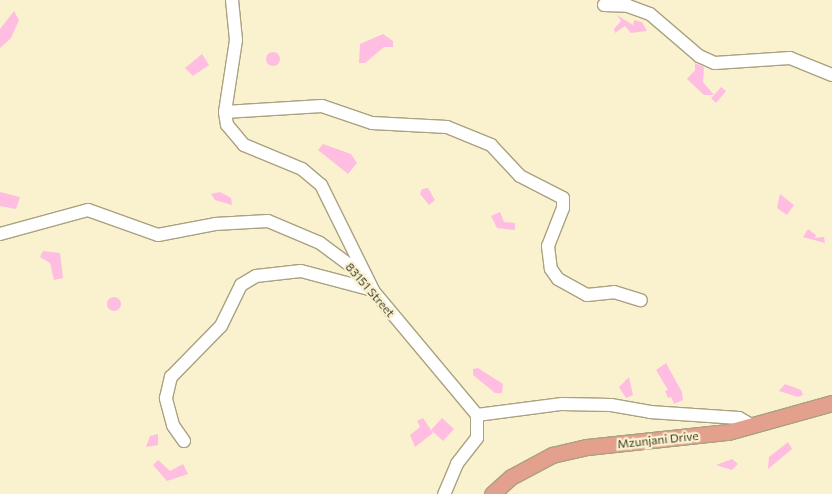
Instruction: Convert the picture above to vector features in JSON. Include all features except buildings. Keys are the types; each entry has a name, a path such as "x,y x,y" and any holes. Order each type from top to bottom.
{"main road":[{"name":"Mzunjani Drive","path":"492,494 511,477 552,455 587,447 667,440 753,426 832,403"}],"street":[{"path":"232,0 236,40 225,112 227,125 238,140 302,169 321,185 373,290"},
{"path":"604,5 628,6 654,16 699,56 716,64 790,58 832,75"},
{"path":"225,112 322,106 372,123 447,127 491,145 520,176 562,198 563,208 548,246 551,269 558,279 587,295 614,292 641,300"},
{"name":"83151 Street","path":"0,234 88,210 158,235 215,224 268,221 292,230 340,256 373,290 477,415"},
{"path":"184,441 173,425 166,398 171,377 221,326 232,298 247,280 301,271 373,290"},
{"path":"444,494 457,464 476,438 477,415 562,404 611,405 650,412 734,417 753,426"}]}
